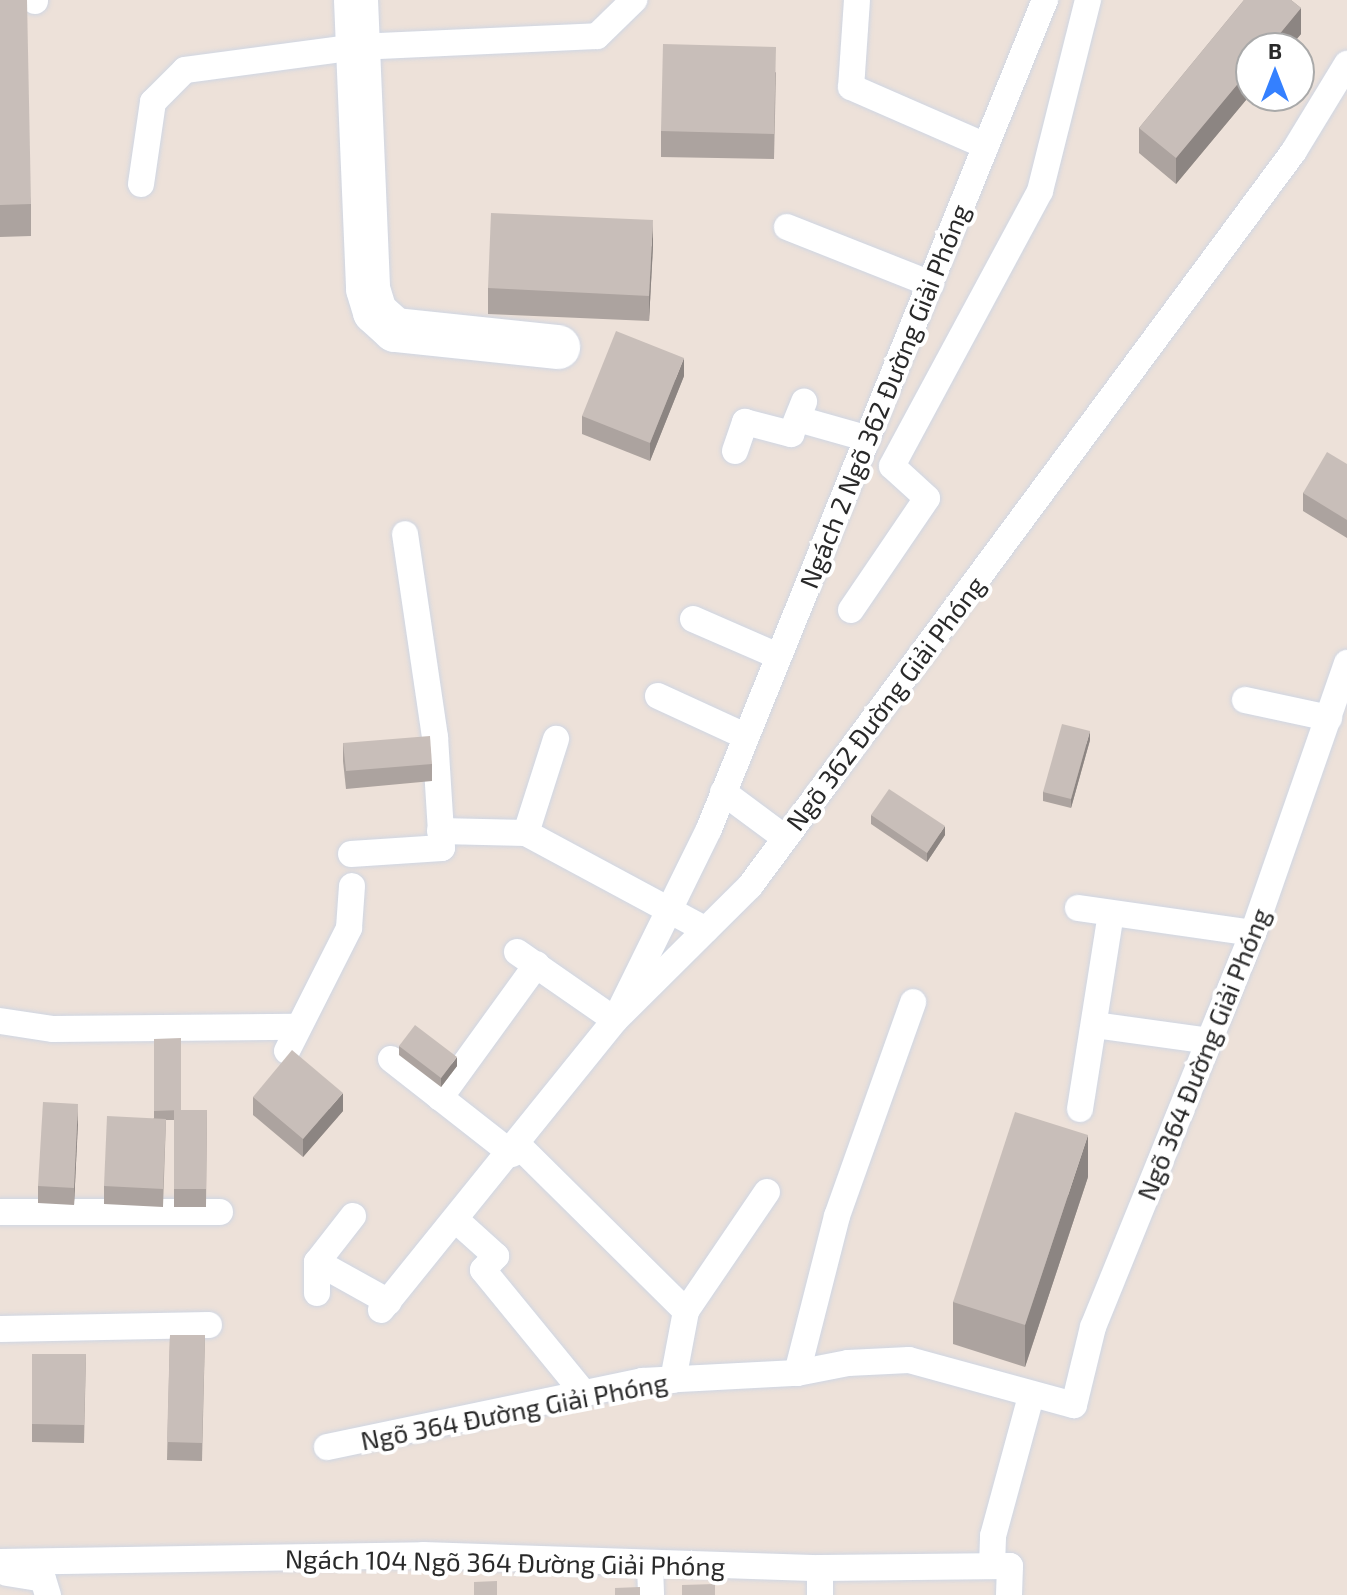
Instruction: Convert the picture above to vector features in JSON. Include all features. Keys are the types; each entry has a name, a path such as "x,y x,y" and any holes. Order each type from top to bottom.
{"street":[{"path":"356,0 368,289 375,312 395,330 558,347"}],"lane":[{"path":"141,184 153,102 185,70 357,47 597,36 634,0"},
{"path":"857,0 851,87 986,146"},
{"name":"Ngách 2 Ngõ 362 Đường Giải Phóng","path":"615,1020 723,792 1045,0"},
{"path":"851,610 927,498 892,466 1040,191 1088,0"},
{"name":"Ngõ 362 Đường Giải Phóng","path":"317,1262 385,1306 516,1150 615,1020 706,930 785,838 1294,151 1347,64"},
{"path":"787,227 931,284"},
{"path":"735,451 745,422 791,434 801,410 865,438"},
{"path":"351,854 442,848 435,737 405,534"},
{"path":"693,619 778,656"},
{"name":"Ngõ 364 Đường Giải Phóng","path":"327,1447 583,1392 673,1380 797,1373 909,1360 1031,1396 1074,1405 1093,1327 1253,933 1347,663"},
{"path":"658,696 745,736"},
{"path":"1245,700 1329,718"},
{"path":"526,833 556,739"},
{"path":"723,792 785,838"},
{"path":"440,831 526,833 670,905 706,930"},
{"path":"0,1021 53,1029 292,1039 349,928 352,886"},
{"path":"1078,908 1253,933"},
{"path":"1080,1109 1111,914"},
{"path":"440,1098 527,958 615,1020"},
{"path":"797,1373 837,1216 913,1002"},
{"path":"1094,1025 1209,1041"},
{"path":"391,1059 440,1098 516,1150 686,1311"},
{"path":"673,1380 686,1311 767,1192"},
{"path":"0,1212 220,1212"},
{"path":"317,1293 317,1262 353,1216"},
{"path":"456,1220 496,1256 483,1270 583,1392"},
{"path":"0,1329 209,1325"},
{"path":"1009,1595 993,1536 1031,1396"},
{"name":"Ngách 104 Ngõ 364 Đường Giải Phóng","path":"0,1562 423,1555 650,1565 820,1568 1001,1566"},
{"path":"650,1565 651,1595"},
{"path":"820,1568 820,1595"},
{"path":"0,1571 43,1579 48,1595"}],"building":[{"path":"0,0 27,0 31,204 0,205"},
{"path":"1244,0 1291,0 1301,8 1281,32 1235,32 1235,87 1176,158 1139,128"},
{"path":"663,44 776,47 774,134 661,131"},
{"path":"491,213 653,220 649,296 488,288"},
{"path":"616,331 684,358 650,443 582,416"},
{"path":"1327,452 1347,464 1347,520 1303,493"},
{"path":"1062,724 1090,731 1071,799 1043,792"},
{"path":"430,736 432,764 346,771 343,743"},
{"path":"889,789 945,826 927,853 871,815"},
{"path":"415,1025 457,1057 441,1078 399,1046"},
{"path":"181,1038 181,1110 154,1111 154,1039"},
{"path":"292,1050 343,1093 303,1139 253,1097"},
{"path":"43,1102 78,1104 74,1188 38,1186"},
{"path":"174,1110 207,1110 206,1189 174,1189"},
{"path":"1015,1112 1088,1135 1025,1325 953,1302"},
{"path":"107,1116 166,1119 163,1189 104,1186"},
{"path":"170,1335 205,1335 202,1443 167,1442"},
{"path":"32,1354 86,1354 84,1425 32,1424"},
{"path":"497,1581 497,1595 474,1595 474,1582"},
{"path":"715,1584 715,1595 682,1595 682,1585"},
{"path":"640,1587 640,1595 615,1595 615,1588"}]}
